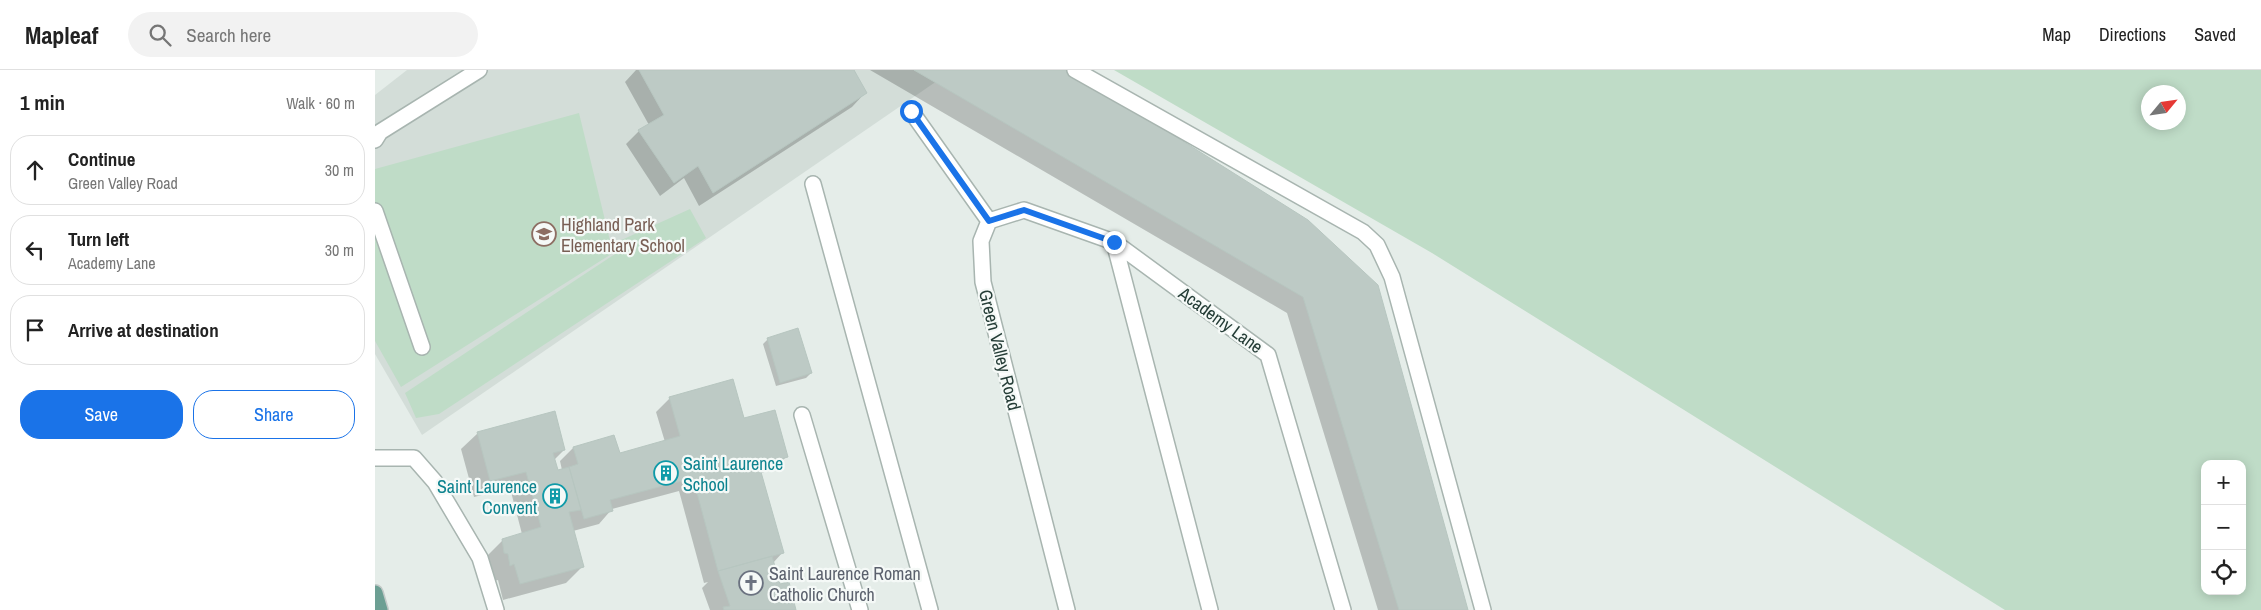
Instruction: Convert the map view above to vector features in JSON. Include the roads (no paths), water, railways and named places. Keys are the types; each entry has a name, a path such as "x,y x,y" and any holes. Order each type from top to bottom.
{"main road":[{"path":"375,593 380,610"}],"street":[{"path":"375,140 381,132 479,70"},
{"path":"1075,70 1363,232 1377,245 1392,277 1483,610"},
{"path":"911,111 989,221"},
{"path":"813,184 930,610"},
{"name":"Academy Lane","path":"989,221 1024,210 1114,242 1268,356 1343,610"},
{"path":"375,211 422,347"},
{"name":"Green Valley Road","path":"989,221 981,241 983,282 1067,610"},
{"path":"1114,242 1211,610"},
{"path":"801,415 860,610"},
{"path":"375,458 414,458 435,482 480,558 496,610"}],"place":[{"name":"Highland Park Elementary School","path":"544,234"},
{"name":"Saint Laurence School","path":"666,473"},
{"name":"Saint Laurence Convent","path":"555,496"},
{"name":"Saint Laurence Roman Catholic Church","path":"751,583"}]}
